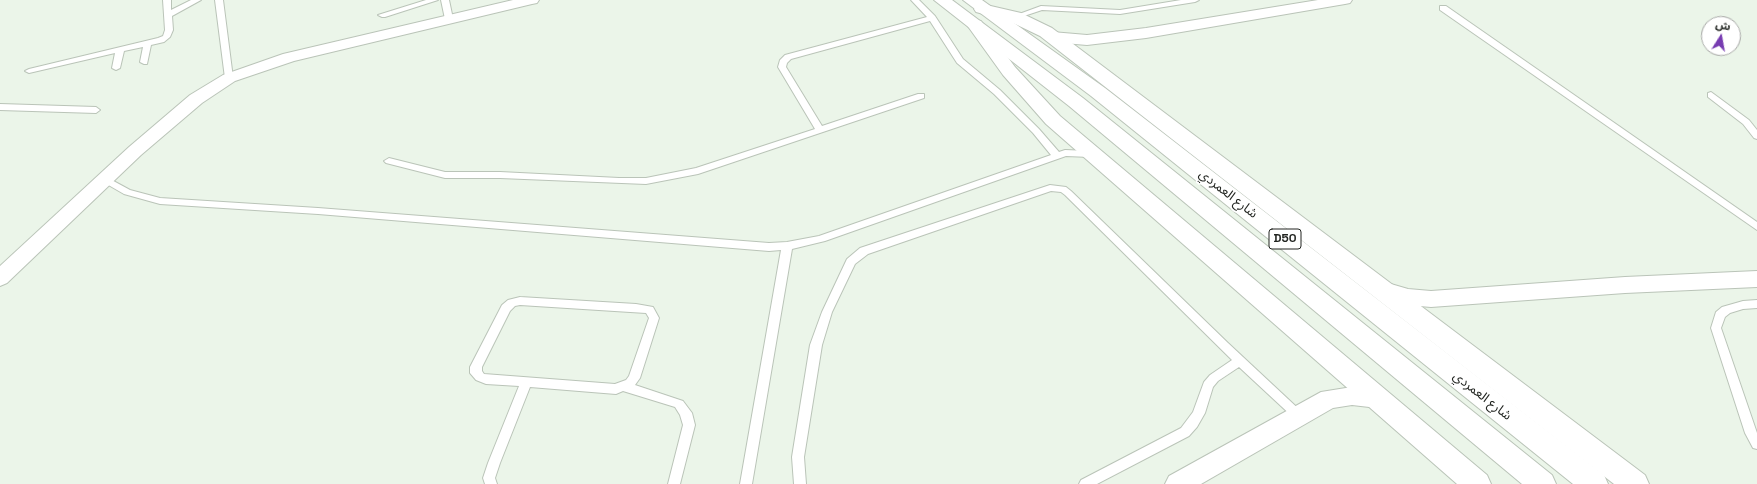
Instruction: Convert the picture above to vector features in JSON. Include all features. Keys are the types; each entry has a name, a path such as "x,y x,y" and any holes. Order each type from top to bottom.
{"main road":[{"name":"شارع العمردي","path":"937,9 976,11 1098,92 1594,484"},
{"name":"شارع العمردي","path":"976,11 1076,102 1542,484"},
{"path":"976,11 1015,16 1036,26 1052,37 1081,47 1442,336 1635,484"},
{"path":"976,11 995,53 1030,97 1066,132 1477,484"}],"street":[{"path":"0,278 103,179 196,99 229,78 290,57 532,0"},
{"path":"1081,47 1346,0"},
{"path":"1384,290 1408,297 1442,299 1633,285 1757,279"},
{"path":"1442,299 1434,306 1432,317 1442,336"},
{"path":"1329,399 1334,392 1338,378 1335,362"},
{"path":"1178,484 1329,399 1352,396 1378,398"}],"lane":[{"path":"29,71 161,40 169,33 167,0"},
{"path":"167,16 177,9 197,0"},
{"path":"219,0 229,78"},
{"path":"382,15 435,0 445,0 449,19"},
{"path":"915,0 937,9 960,61 997,92 1036,131 1056,155"},
{"path":"1036,0 1040,8"},
{"path":"1015,16 1040,8 1114,12 1195,0"},
{"path":"1443,8 1757,227"},
{"path":"820,130 784,72 782,67 783,62 795,54 937,9"},
{"path":"144,62 147,44"},
{"path":"116,68 120,50"},
{"path":"1711,95 1746,122 1757,136"},
{"path":"389,161 445,175 500,175 612,181 646,181 698,171 921,96"},
{"path":"0,107 96,110"},
{"path":"1056,155 1065,144 1066,132"},
{"path":"103,179 128,192 160,201 318,211 769,247 787,246 821,239 1056,155 1074,152 1094,155"},
{"path":"800,484 798,457 816,345 827,312 851,262 864,251 1043,189 1056,188 1068,192 1240,361 1299,416"},
{"path":"746,484 787,246"},
{"path":"624,387 634,378 654,318 649,310 636,308 516,302 506,308 476,367 476,372 480,377 486,379 609,389 624,387 667,398 679,404 686,414 689,425 674,484"},
{"path":"1757,304 1743,305 1726,310 1720,315 1716,328 1751,433 1757,444"},
{"path":"1085,484 1185,432 1193,423 1198,413 1208,385 1214,378 1240,361"},
{"path":"491,484 489,478 494,463 526,382"}]}
